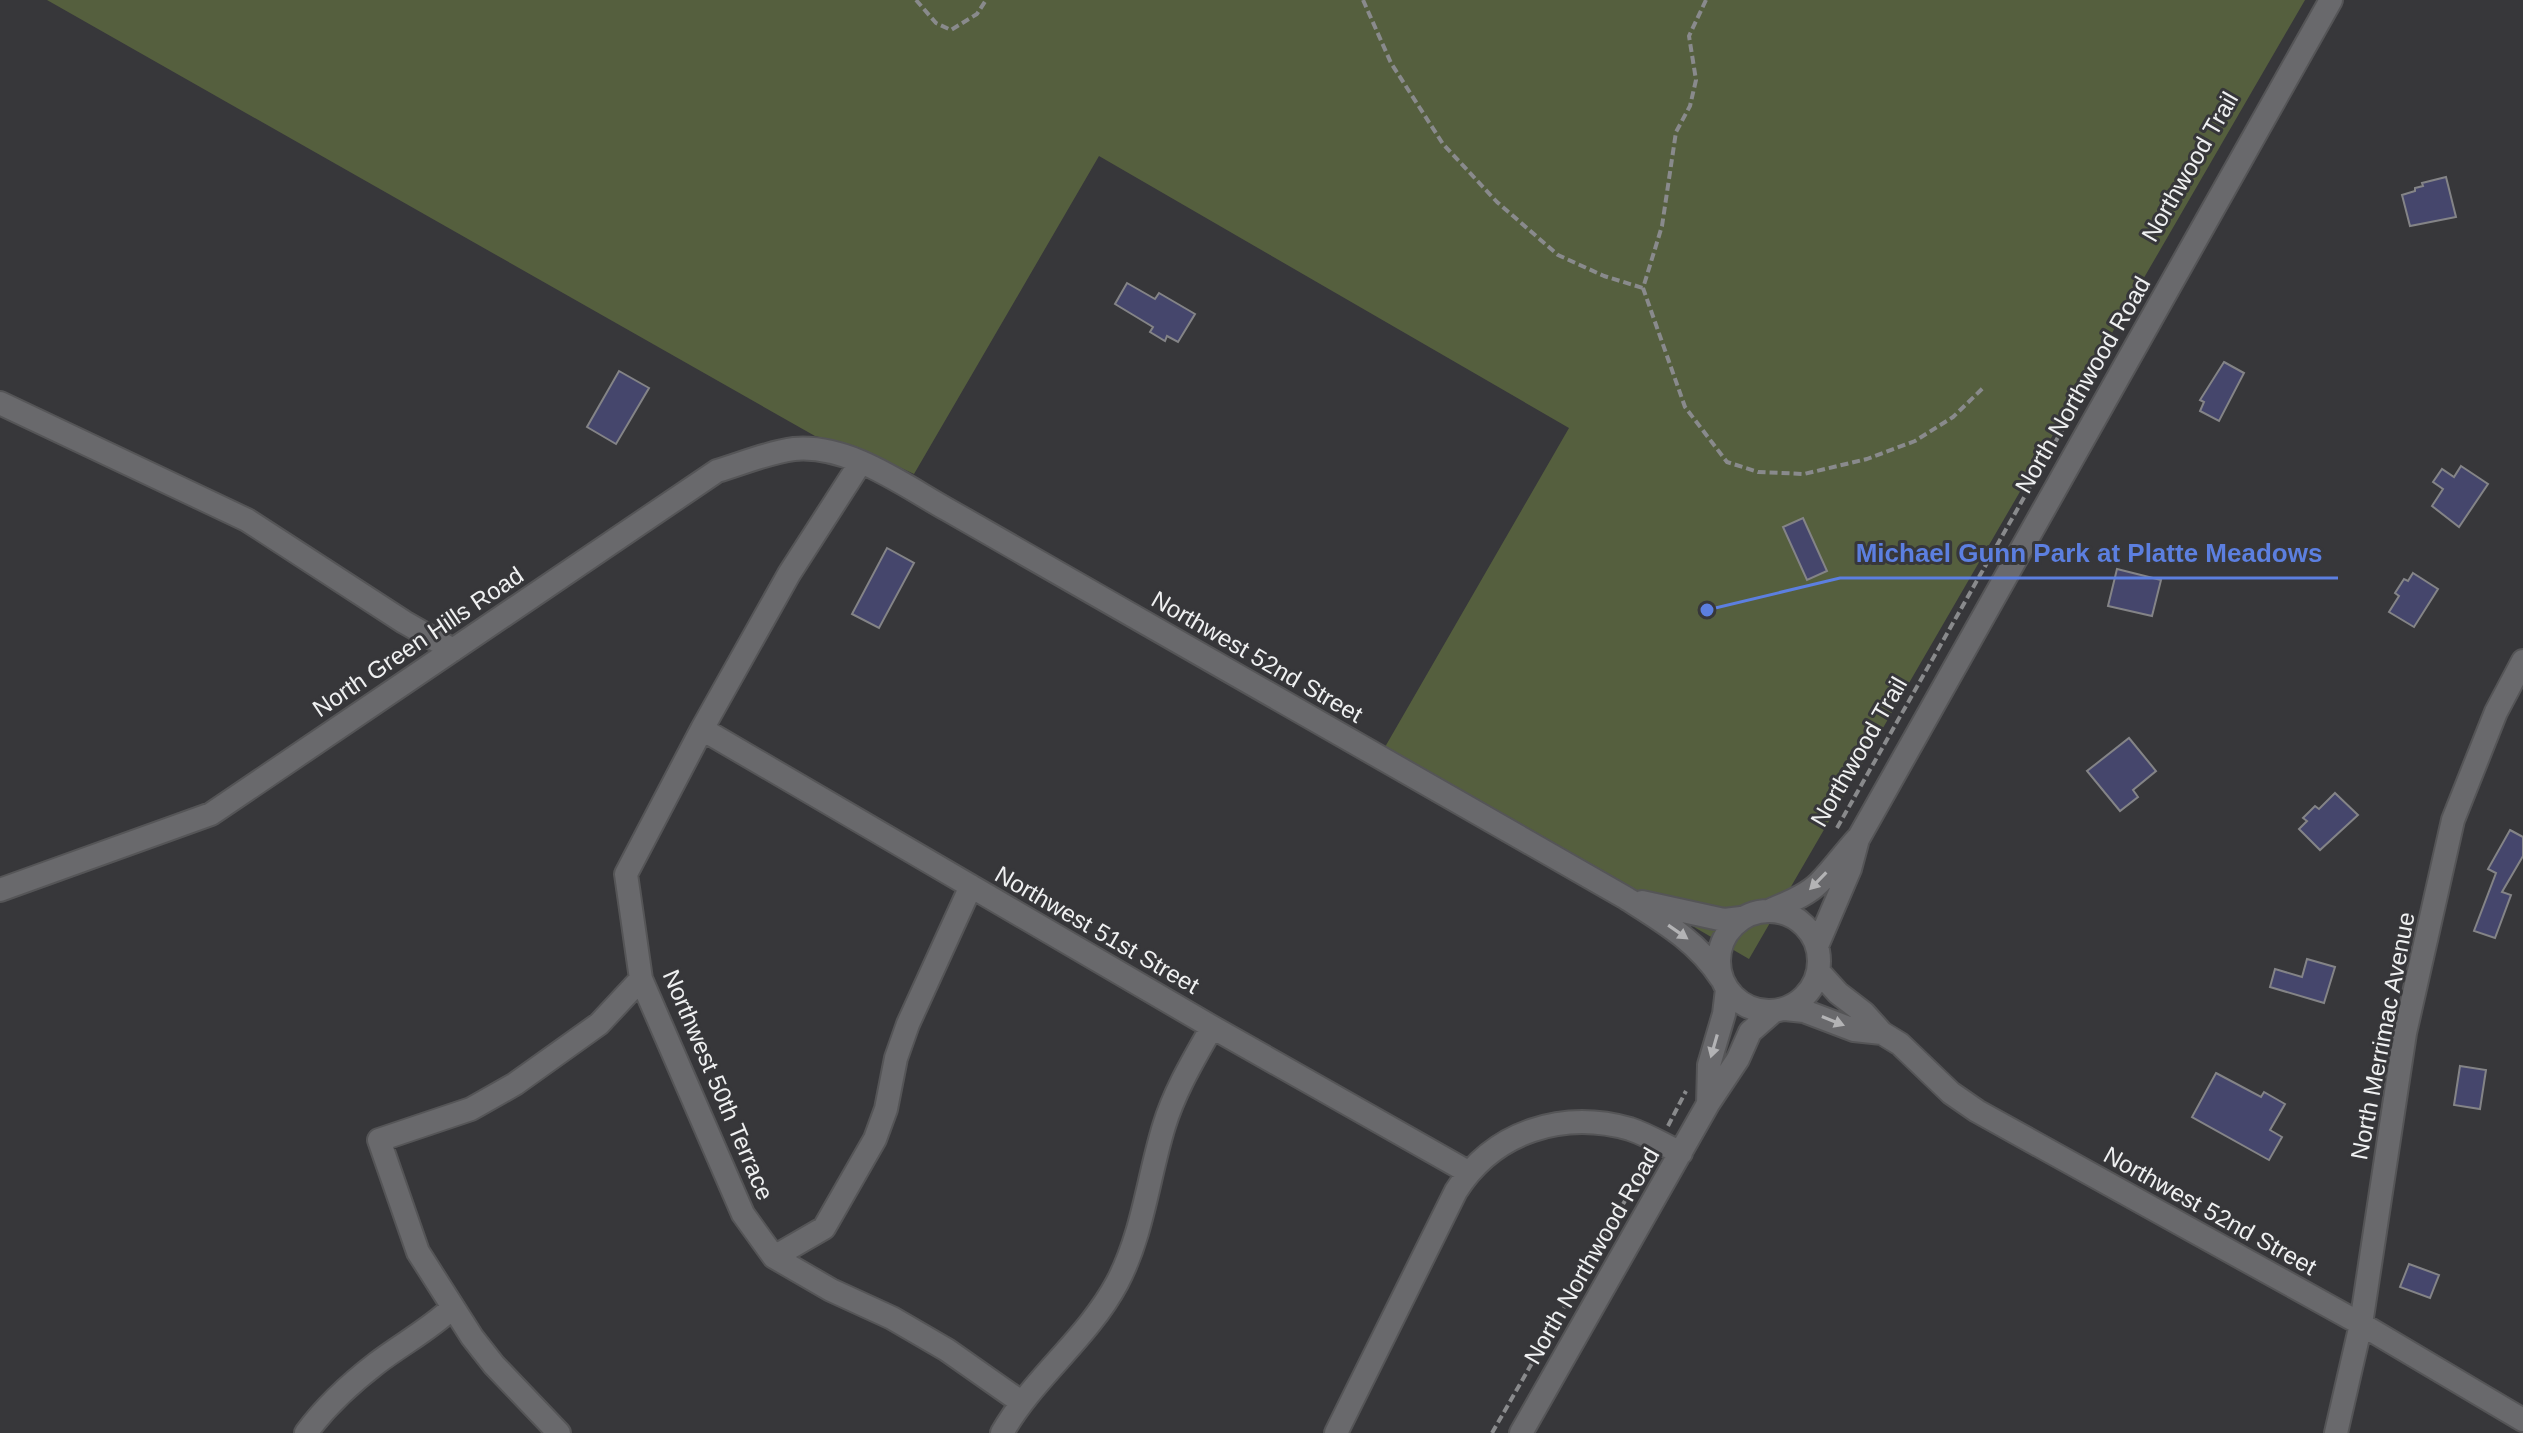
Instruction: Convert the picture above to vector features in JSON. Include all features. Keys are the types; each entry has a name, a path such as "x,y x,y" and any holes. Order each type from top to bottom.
{"street":[{"name":"North Northwood Road","path":"1817,946 1850,869 1858,839 2331,0"},
{"path":"0,403 247,520 404,622 453,650"},
{"name":"North Green Hills Road","path":"0,890 211,814 717,471 793,449 823,450 861,462"},
{"name":"Northwest 50th Terrace","path":"861,462 789,574 702,729 626,874 641,979 743,1214 774,1257 947,1350 1021,1402"},
{"name":"Northwest 52nd Street","path":"861,462 1626,898 1690,940 1709,959 1724,984"},
{"name":"North Merrimac Avenue","path":"2336,1433 2361,1324 2405,1033 2453,820 2496,712 2523,661"},
{"name":"Northwest 51st Street","path":"702,729 1212,1027 1468,1172"},
{"name":"North Northwood Road","path":"1769,911 1805,894 1820,882 1858,839"},
{"path":"774,1257 824,1228 875,1139 908,1024 971,886"},
{"name":"Northwest 52nd Street","path":"1626,898 1724,920 1741,918"},
{"path":"1769,911 1798,920 1810,932 1817,946 1818,971 1807,994 1780,1010 1750,1008 1737,1000 1724,984 1718,964 1723,938 1741,918 1769,911"},
{"name":"Northwest 52nd Street","path":"1818,971 1882,1033 1900,1044 1951,1093 1977,1111 2361,1324 2523,1420"},
{"path":"559,1433 494,1365 452,1308 418,1252 379,1140 471,1109 515,1084 599,1024 641,979"},
{"name":"North Northwood Road","path":"1708,1104 1709,1065 1724,1014 1724,984"},
{"name":"North Northwood Road","path":"1521,1433 1708,1104 1738,1059 1750,1032 1780,1010"},
{"name":"Northwest 52nd Street","path":"1780,1010 1817,1014 1854,1030 1882,1033"},
{"path":"1002,1433 1021,1402 1101,1310 1117,1283 1136,1237 1164,1126 1180,1084 1212,1027"},
{"path":"1336,1433 1456,1191 1468,1172 1495,1147 1556,1122 1629,1129 1681,1153"},
{"path":"306,1433 353,1384 452,1308"}],"path":[{"path":"916,0 936,23 951,30 977,14 986,0"},
{"path":"1363,0 1391,63 1443,144 1497,202 1558,255 1604,276 1643,288"},
{"path":"1706,0 1689,36 1696,80 1690,106 1676,132 1662,226 1643,288 1685,407 1727,462 1758,472 1804,474 1867,459 1915,441 1953,417 1983,388"},
{"name":"Northwood Trail","path":"1831,838 2099,365"},
{"path":"1492,1433 1660,1142 1690,1080"}],"green space":[{"path":"47,0 2305,0 1749,959 1385,747 1569,428 1099,156 914,474 852,445 815,436"}],"building":[{"path":"2446,177 2456,217 2410,226 2402,195 2415,191 2415,188 2423,186 2422,183"},
{"path":"1127,283 1155,299 1159,293 1195,314 1178,342 1167,336 1165,341 1150,332 1153,327 1115,304"},
{"path":"2224,362 2244,373 2219,421 2200,411 2204,402 2200,400"},
{"path":"619,371 649,388 616,444 587,427"},
{"path":"2461,466 2488,484 2459,527 2432,506 2443,489 2433,482 2442,469 2454,477"},
{"path":"1803,518 1827,571 1807,580 1783,527"},
{"path":"887,548 914,563 879,628 852,614"},
{"path":"2117,569 2161,580 2152,616 2108,606"},
{"path":"2413,573 2438,589 2414,627 2389,612 2399,596 2395,593 2404,579 2408,581"},
{"path":"2129,738 2156,771 2133,790 2138,797 2120,811 2087,771"},
{"path":"2335,793 2358,815 2320,850 2299,829 2307,821 2303,818 2315,806 2319,809"},
{"path":"2510,830 2523,837 2523,856 2502,892 2511,895 2495,938 2474,931 2496,873 2488,869"},
{"path":"2307,959 2335,967 2324,1003 2270,987 2275,969 2302,977"},
{"path":"2460,1066 2486,1070 2480,1109 2454,1105"},
{"path":"2216,1073 2261,1097 2264,1092 2285,1104 2270,1130 2282,1137 2269,1160 2192,1117"},
{"path":"2409,1264 2439,1275 2430,1298 2400,1287"}],"place":[{"name":"Michael Gunn Park at Platte Meadows","path":"1707,610"}]}
